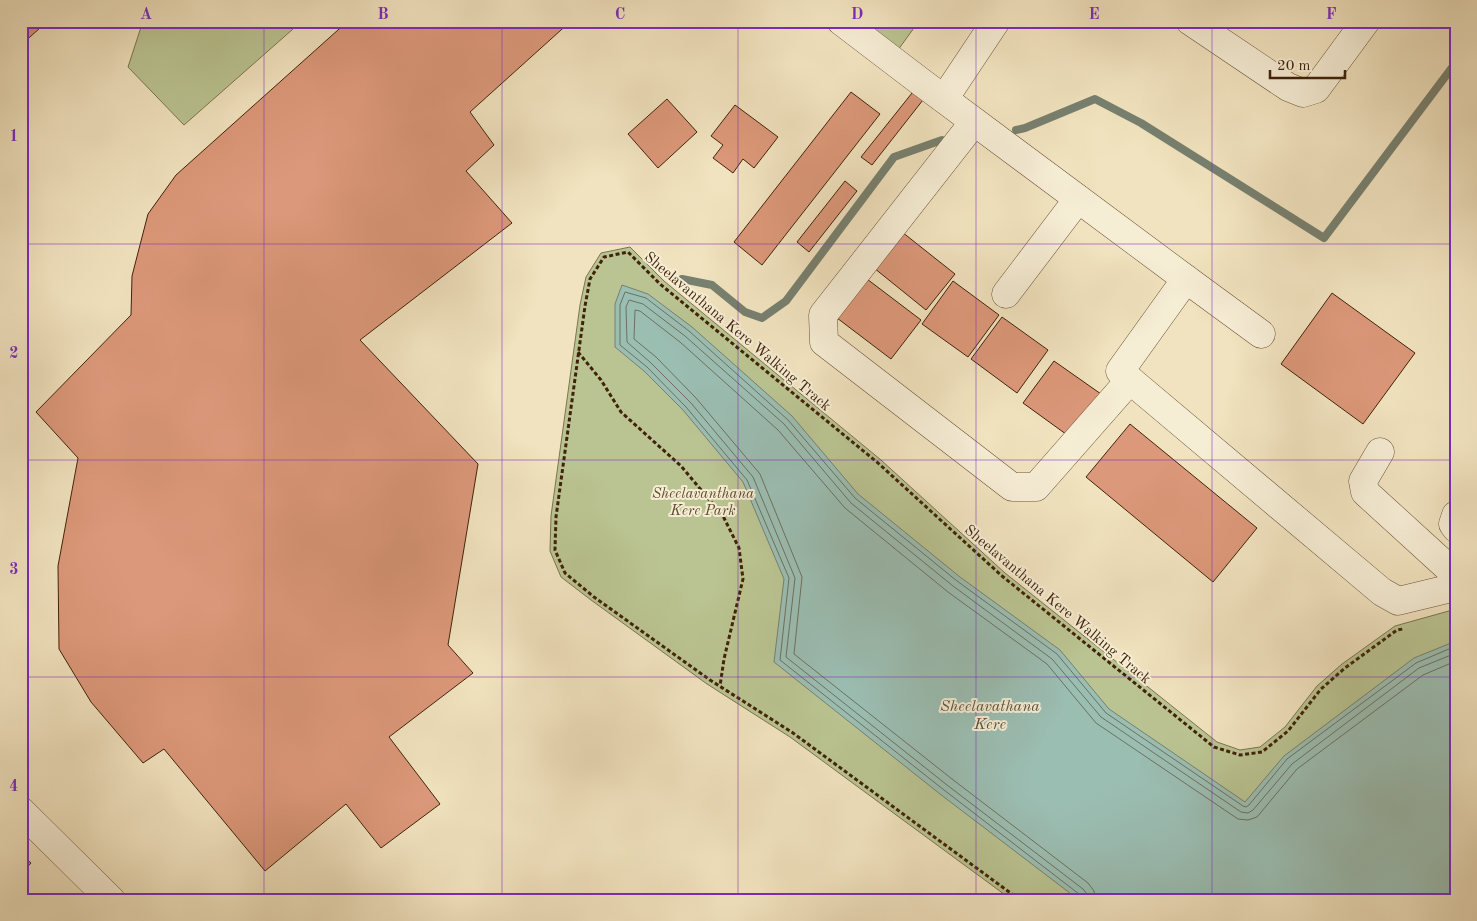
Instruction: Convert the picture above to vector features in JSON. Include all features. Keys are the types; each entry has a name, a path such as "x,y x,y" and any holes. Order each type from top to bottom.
{"street":[{"path":"841,21 974,122 1261,334"},
{"path":"944,99 996,21"},
{"path":"1203,25 1288,87 1303,93 1316,90 1366,21"},
{"path":"974,122 823,315 824,342 1012,487 1036,487 1130,380"},
{"path":"1006,294 1078,199"},
{"path":"1186,279 1120,371 1382,592 1398,601 1456,587"},
{"path":"1380,452 1363,481 1365,492 1456,575"},
{"path":"1456,515 1452,524 1456,528"},
{"path":"21,811 111,900"}],"path":[{"name":"Sheelavanthana Kere Walking Track","path":"1020,900 793,733 720,686 594,597 565,573 555,550 556,517 585,306 590,279 604,257 628,252 660,284 878,463 1002,576 1214,747 1240,754 1262,752 1288,731 1321,689 1345,668 1397,630 1406,628"},
{"path":"578,352 601,380 621,412 681,466 723,516 739,548 744,579 724,659 720,686"}],"green space":[{"path":"143,21 297,21 293,29 184,125 128,67"},
{"path":"854,21 919,21 898,50"},
{"name":"Sheelavanthana Kere Park","path":"630,247 664,281 881,460 1005,573 1217,742 1240,750 1260,747 1285,727 1317,686 1342,664 1395,626 1456,609 1456,900 1012,900 790,737 707,684 561,577 550,551 551,516 580,305 586,277 601,253"}],"water":[{"name":"Sheelavathana Kere","path":"622,285 648,294 692,327 792,416 858,494 960,577 1060,650 1109,709 1245,802 1284,756 1414,658 1456,641 1456,900 1079,900 940,794 774,662 784,579 743,482 683,410 644,371 615,347 615,304"}],"building":[{"path":"21,21 34,21 40,28 21,45"},
{"path":"348,21 571,21 470,112 494,145 466,171 512,223 360,340 478,464 448,645 473,673 389,737 440,804 381,848 346,804 265,871 164,749 143,763 91,702 59,649 58,566 78,458 36,412 131,315 132,276 148,214 176,175"},
{"path":"920,83 930,91 872,165 861,157"},
{"path":"851,92 880,114 762,265 734,242"},
{"path":"667,99 697,132 658,168 628,134"},
{"path":"735,105 778,137 754,168 743,159 733,173 713,158 723,145 711,136"},
{"path":"845,181 857,191 809,252 797,242"},
{"path":"902,232 955,274 926,310 874,268"},
{"path":"867,279 921,320 891,359 837,318"},
{"path":"953,281 999,315 968,357 922,324"},
{"path":"1332,293 1415,353 1363,424 1281,364"},
{"path":"1002,317 1048,350 1017,393 971,359"},
{"path":"1054,361 1101,394 1070,437 1023,403"},
{"path":"1130,424 1257,528 1213,582 1086,477"},
{"path":"21,854 31,863 21,874"}],"waterway":[{"path":"1016,130 1095,99 1141,123 1324,238 1456,60"},
{"path":"682,279 712,285 745,312 762,318 786,301 894,157 942,140"}]}
